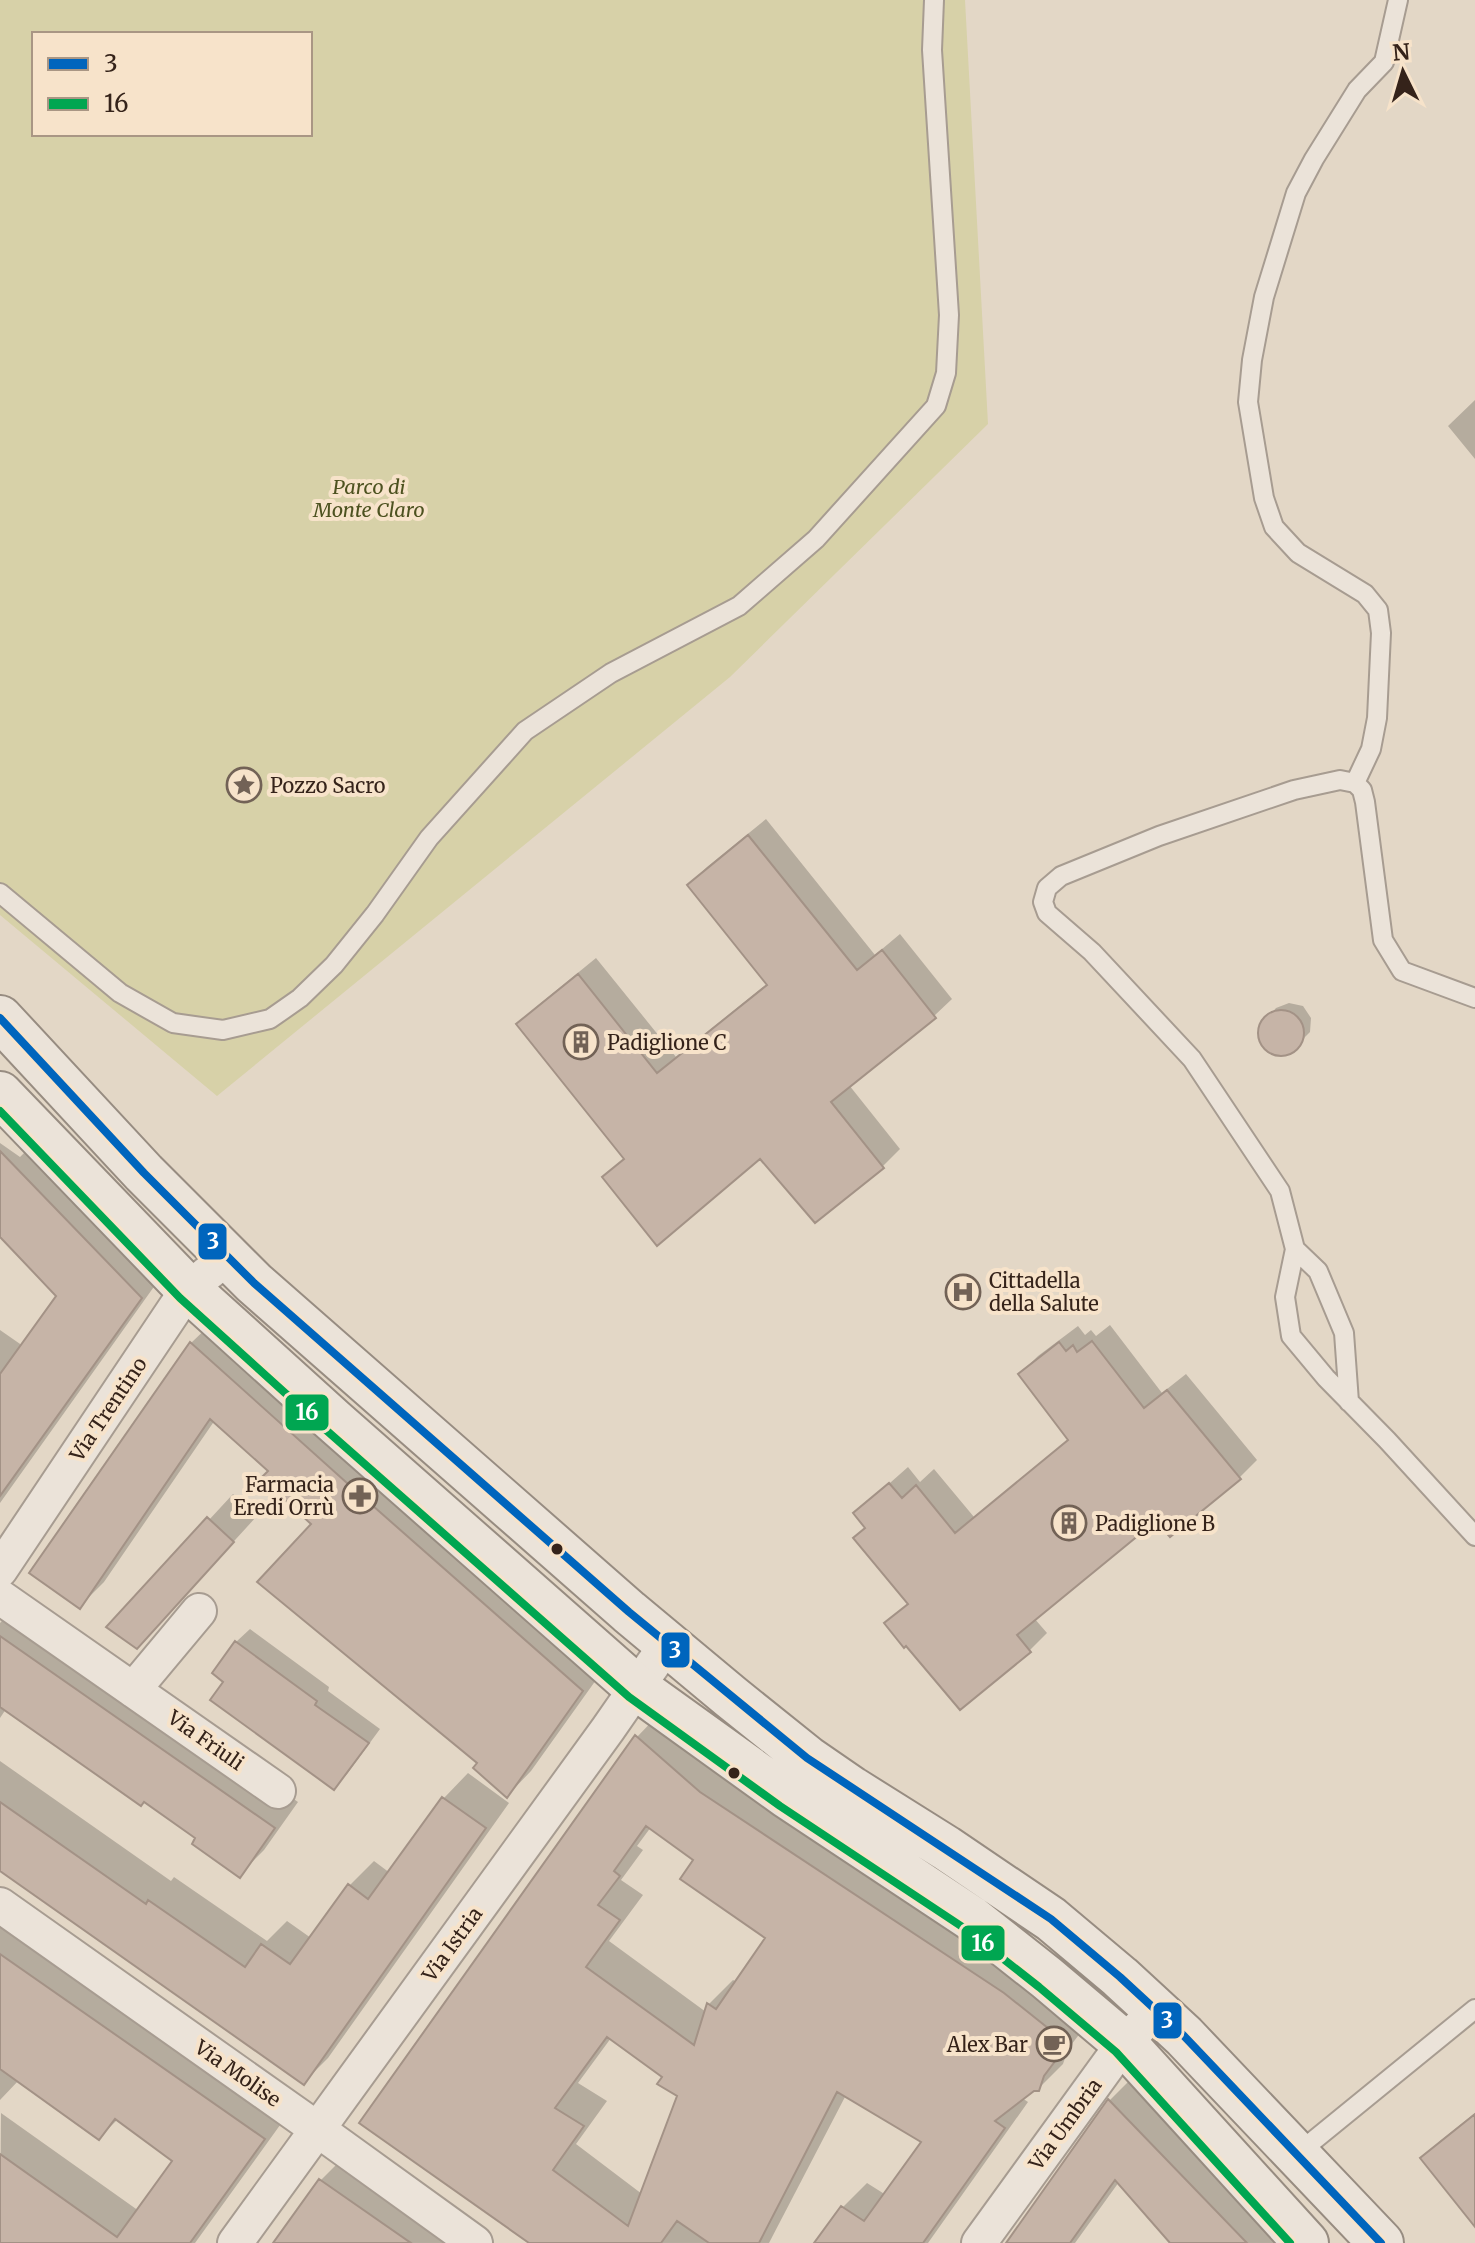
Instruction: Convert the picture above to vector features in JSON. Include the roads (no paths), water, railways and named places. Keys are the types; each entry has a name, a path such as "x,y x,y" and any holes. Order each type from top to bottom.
{"street":[{"path":"0,1018 144,1173 264,1293 667,1644 807,1758 1051,1919 1184,2036 1381,2243"},
{"path":"0,1094 188,1289 637,1688 787,1796 971,1918 1124,2043 1287,2236"},
{"name":"Via Trentino","path":"0,1570 188,1289 228,1257"},
{"name":"Via Friuli","path":"0,1597 278,1791"},
{"path":"133,1690 199,1611"},
{"name":"Via Istria","path":"235,2243 667,1644"},
{"name":"Via Molise","path":"0,1905 475,2243"},
{"name":"Via Umbria","path":"979,2243 1124,2043 1156,2010"}],"lane":[{"path":"0,893 120,993 173,1023 223,1030 270,1019 300,998 334,965 429,838 525,731 611,673 739,606 816,539 936,406 946,373 949,315 932,50 934,0"},
{"path":"1355,783 1371,749 1377,718 1381,633 1378,610 1365,594 1298,553 1274,527 1264,498 1248,402 1264,297 1296,193 1357,90 1384,62 1398,0"},
{"path":"1475,998 1402,971 1383,940 1365,802 1362,790 1355,783 1340,780 1294,790 1159,836 1061,876 1047,888 1043,902 1047,913 1092,952 1192,1059 1280,1191 1295,1249 1285,1297 1291,1336 1475,1536"},
{"path":"1295,1249 1318,1271 1344,1333 1349,1402"},
{"path":"1297,2154 1475,2009"}],"place":[{"name":"Pozzo Sacro","path":"244,785"},
{"name":"Padiglione C","path":"581,1042"},
{"name":"Cittadella della Salute","path":"963,1292"},
{"name":"Farmacia Eredi Orrù","path":"360,1496"},
{"name":"Padiglione B","path":"1069,1523"},
{"name":"Alex Bar","path":"1054,2044"}],"park label":[{"name":"Parco di Monte Claro","path":"369,498"}]}
